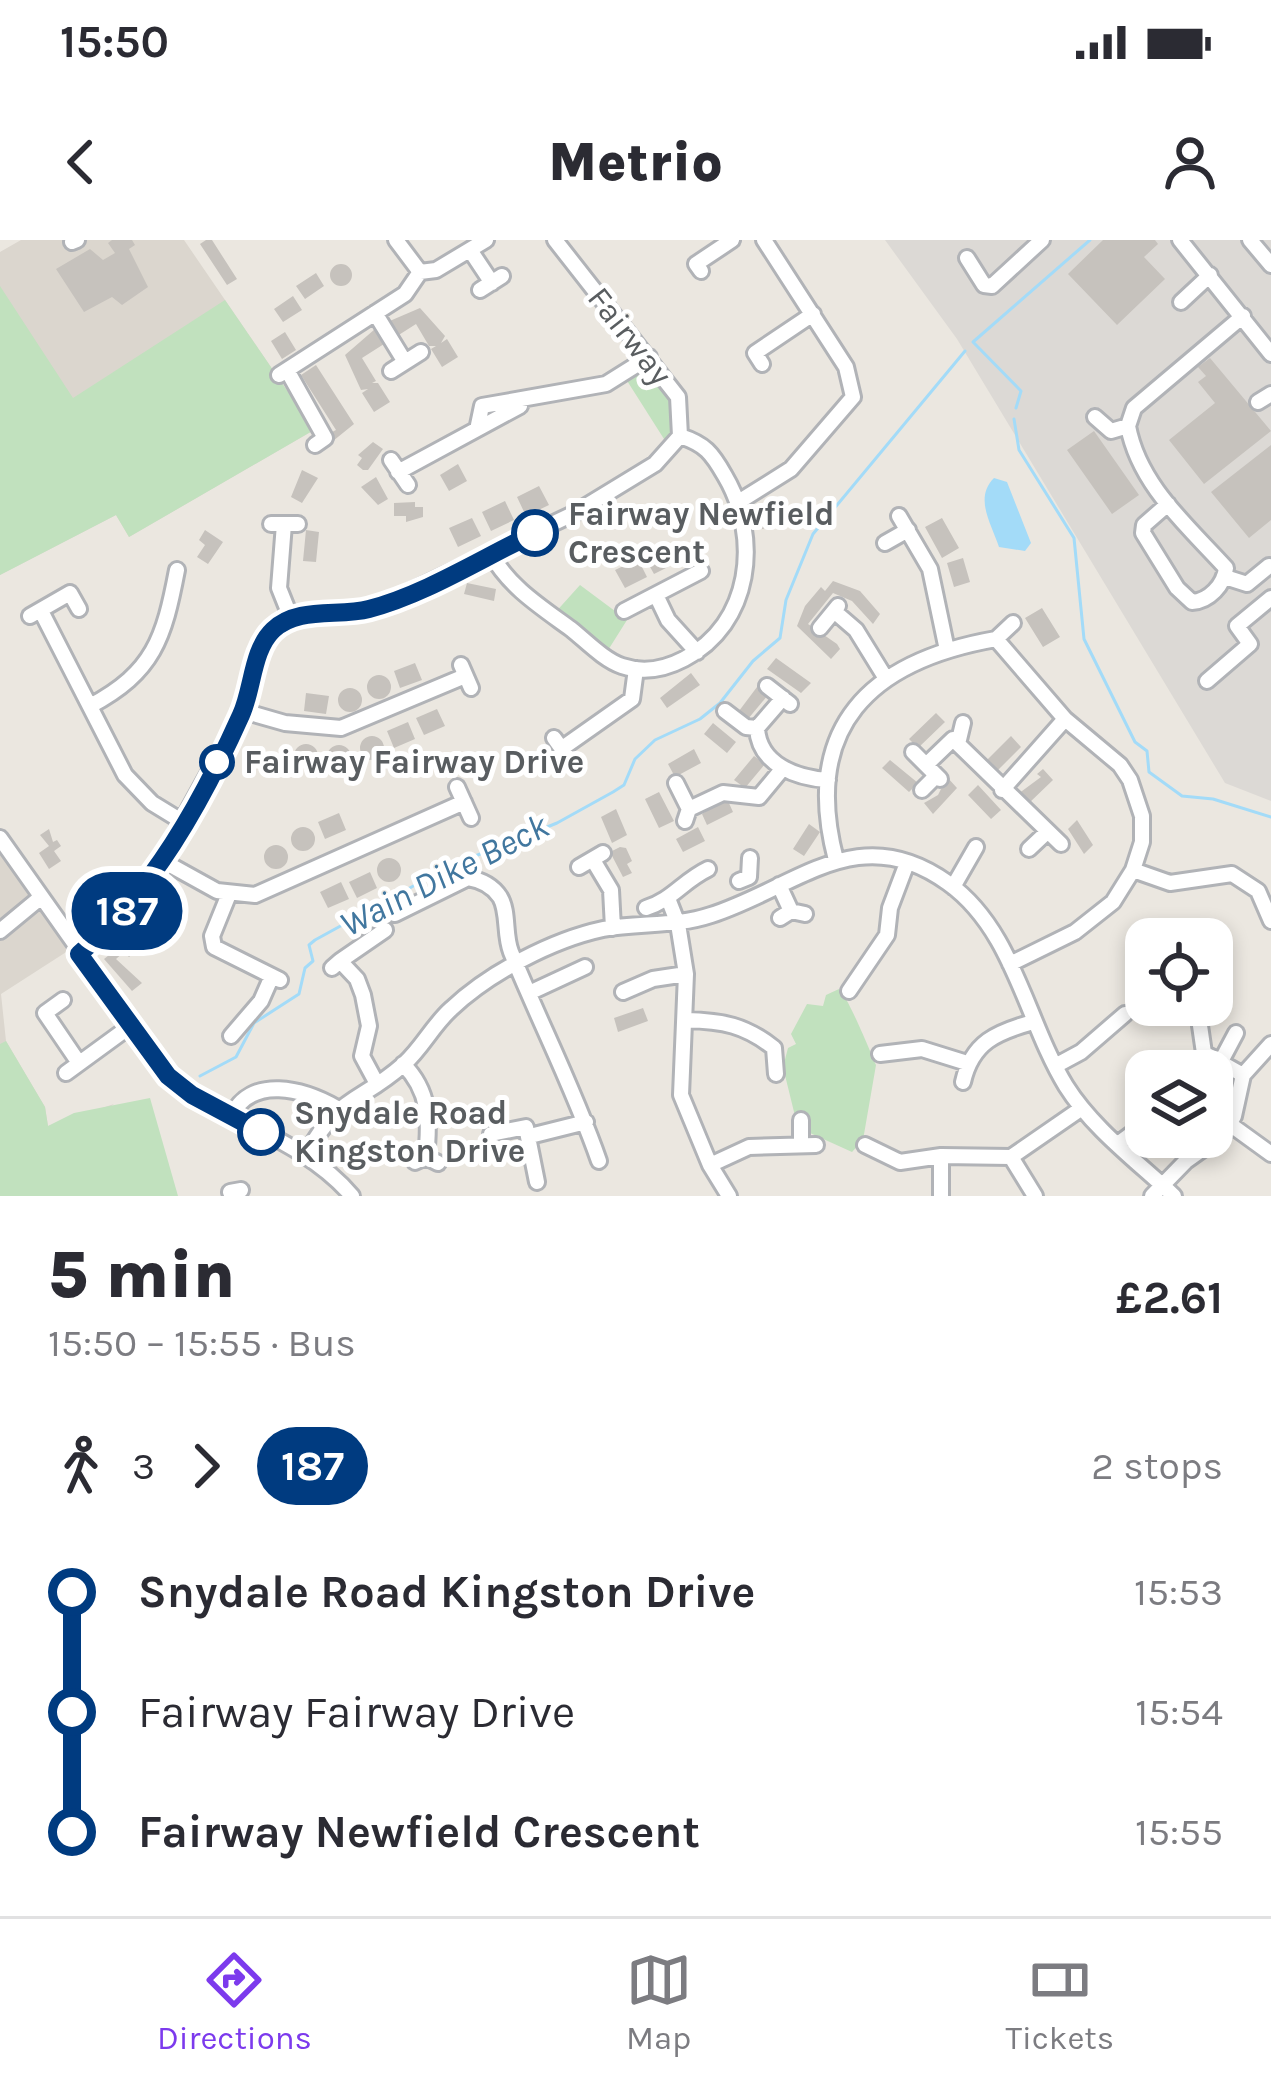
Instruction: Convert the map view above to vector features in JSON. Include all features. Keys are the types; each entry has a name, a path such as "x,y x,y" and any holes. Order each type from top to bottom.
{"street":[{"path":"396,240 421,272"},
{"path":"421,272 436,271 486,240"},
{"name":"Fairway","path":"555,240 678,397 680,436"},
{"path":"700,271 696,264 732,240"},
{"path":"740,501 791,469 853,397 851,375 764,240"},
{"path":"967,258 984,285 992,286 1042,240"},
{"path":"1180,240 1271,354"},
{"path":"1250,240 1271,265"},
{"path":"470,250 492,283"},
{"path":"315,445 325,438 283,372 405,295 421,272"},
{"path":"1181,302 1210,275"},
{"path":"375,313 405,362"},
{"path":"762,364 755,353 814,314"},
{"path":"1168,504 1144,525 1143,533 1177,588 1192,602 1199,602 1225,577 1226,568 1168,504 1137,458 1128,426 1134,408 1244,316"},
{"path":"1256,331 1271,320"},
{"path":"391,370 421,352"},
{"path":"399,472 478,425 482,406 607,384 649,357"},
{"path":"1095,417 1111,430 1128,426"},
{"path":"79,954 124,914 161,860 243,711 262,645 273,630 292,618 373,608 491,554 628,481 664,457 680,436 709,448 740,501 747,555 730,617 697,652 673,664 636,670 617,665 525,595 491,554"},
{"path":"885,543 904,523 930,569 947,650"},
{"path":"284,524 278,588 292,618"},
{"path":"1225,577 1246,584 1269,566"},
{"path":"90,706 126,686 154,652 178,570"},
{"path":"624,611 700,571"},
{"path":"79,609 70,593 35,614 136,790 183,822"},
{"path":"656,595 668,620 697,652"},
{"path":"1207,681 1250,644 1237,626 1271,598"},
{"path":"820,628 836,608 885,677"},
{"path":"836,860 828,780 841,727 854,705 885,677 947,650 996,639 1013,623"},
{"path":"996,639 1065,719 1120,765 1142,816 1142,842 1133,870 1097,918 1010,964"},
{"path":"561,749 632,699 636,670"},
{"path":"243,711 285,723 340,728 466,676"},
{"path":"725,711 746,728 757,728 786,701 767,686"},
{"path":"1002,790 1065,719"},
{"path":"958,744 963,723"},
{"path":"757,728 763,751 783,768 797,777 828,780"},
{"path":"922,790 953,739 1061,844"},
{"path":"913,752 934,774"},
{"path":"676,782 687,815 723,793 759,797 783,768"},
{"path":"161,860 229,894 255,895 282,886 460,794 471,818"},
{"path":"1030,849 1047,832"},
{"path":"0,838 129,1027 168,1076 231,1117 306,1155 352,1196"},
{"path":"953,886 972,873 976,847"},
{"path":"306,1155 337,1108 403,1064 460,1000 517,964 613,928 678,924 758,896 836,860 873,857 907,862 953,886 980,915 1010,964 1055,1066 1082,1108 1119,1143 1157,1190 1174,1196"},
{"path":"749,858 744,879 758,896"},
{"path":"591,860 611,890 613,928"},
{"path":"848,991 887,935 890,908 907,862"},
{"path":"646,908 669,901 681,882 708,869"},
{"path":"1133,870 1170,883 1232,874 1258,891 1271,921"},
{"path":"395,914 468,878 498,883 507,941 599,1161"},
{"path":"779,885 792,914"},
{"path":"229,894 212,936 214,947 276,978 231,1036"},
{"path":"0,931 40,898"},
{"path":"669,901 686,974 681,1095 710,1166 729,1196"},
{"path":"376,1082 361,1048 370,1026 363,995 357,979 336,965 385,930"},
{"path":"863,965 877,977"},
{"path":"529,993 585,967"},
{"path":"634,992 686,974"},
{"path":"63,1000 45,1013 72,1068 129,1027"},
{"path":"1055,1066 1115,1032 1125,1014"},
{"path":"686,1020 742,1026 774,1048"},
{"path":"963,1082 967,1063 987,1038 1033,1022"},
{"path":"1226,1050 1235,1033"},
{"path":"774,1048 791,1040"},
{"path":"1233,1117 1243,1076 1271,1044"},
{"path":"774,1048 776,1074"},
{"path":"880,1054 903,1061 922,1049 967,1063"},
{"path":"403,1064 419,1083 426,1105 426,1160"},
{"path":"1233,1071 1243,1076"},
{"path":"231,1117 237,1104 263,1089 316,1096 337,1108"},
{"path":"870,1142 900,1162 941,1156 1011,1157 1082,1108"},
{"path":"710,1166 749,1147 809,1144 801,1120"},
{"path":"530,1136 586,1122"},
{"path":"1233,1126 1271,1154"},
{"path":"490,1134 526,1127 537,1182"},
{"path":"1119,1143 1125,1139"},
{"path":"941,1156 941,1196"},
{"path":"1011,1157 1035,1196"},
{"path":"1157,1190 1191,1158"}],"shaded area":[{"path":"21,240 184,240 314,430 129,537 116,515 0,575 0,252"},
{"path":"885,240 1271,240 1271,801 1225,783 957,339"},
{"path":"0,838 74,947 1,994 6,1041 45,1107 48,1126 114,1104 0,1196"}],"green space":[{"path":"0,286 73,398 225,300 314,430 129,537 116,515 0,575"},
{"path":"649,357 678,397 671,450 624,376"},
{"path":"580,585 627,620 605,655 553,615"},
{"path":"839,989 876,1065 863,1140 852,1152 810,1133 809,1118 795,1116 783,1067 788,1048 796,1044 791,1034 807,1004 823,1006 826,995"},
{"path":"6,1041 45,1107 48,1126 74,1113 150,1098 178,1196 0,1196 0,1044"}],"water":[{"path":"994,478 1007,482 1031,543 1025,551 999,547 985,502"}],"building":[{"path":"132,240 135,245 129,249 148,287 122,305 112,297 84,312 56,269 90,249 103,260 115,253 108,243"},
{"path":"212,240 237,279 227,285 200,244"},
{"path":"1103,240 1155,240 1158,244 1144,257 1165,279 1117,325 1068,274"},
{"path":"341,264 352,275 341,286 330,275"},
{"path":"316,273 324,286 305,299 296,286"},
{"path":"293,296 302,310 283,322 274,309"},
{"path":"420,308 445,336 441,343 447,339 458,357 442,367 431,349 436,346 429,346 416,324 394,338 385,323"},
{"path":"375,329 384,344 362,358 376,381 372,383 378,383 390,402 374,412 362,393 368,389 361,390 345,355"},
{"path":"285,332 296,350 282,359 271,341"},
{"path":"1210,358 1271,431 1204,484 1169,440 1215,403 1198,382 1206,376 1198,367"},
{"path":"316,365 354,424 333,441 328,434 336,430 301,375"},
{"path":"1094,431 1139,495 1112,514 1067,450"},
{"path":"373,442 383,449 368,470 363,470 357,465 362,458 358,455"},
{"path":"1271,445 1271,520 1249,538 1211,492"},
{"path":"458,464 467,481 449,491 440,475"},
{"path":"302,470 318,478 302,503 291,497"},
{"path":"376,477 388,499 378,505 361,487"},
{"path":"539,486 549,505 526,516 517,497"},
{"path":"505,501 514,520 491,531 482,512"},
{"path":"415,502 415,507 423,507 423,517 406,522 406,516 394,516 394,503"},
{"path":"796,508 798,521 762,529 759,516"},
{"path":"472,518 481,536 458,547 449,528"},
{"path":"942,518 959,548 942,558 925,527"},
{"path":"205,530 223,542 208,564 197,557 205,545 199,540"},
{"path":"306,530 319,532 316,562 303,561"},
{"path":"667,545 676,563 654,574 644,556"},
{"path":"963,558 970,582 954,587 947,563"},
{"path":"638,559 647,577 625,588 615,570"},
{"path":"833,581 860,591 880,614 873,624 852,601 833,593 808,624 837,644 840,649 831,659 797,626 805,606"},
{"path":"467,583 496,589 494,601 464,594"},
{"path":"1042,608 1060,637 1043,647 1025,618"},
{"path":"776,658 811,683 801,693 767,669"},
{"path":"415,663 422,680 400,688 394,671"},
{"path":"691,673 700,685 667,708 660,698"},
{"path":"379,675 391,687 379,699 367,687"},
{"path":"757,687 768,695 748,719 739,711"},
{"path":"350,688 362,700 350,712 338,700"},
{"path":"306,693 329,696 326,714 304,711"},
{"path":"437,709 445,726 424,735 416,718"},
{"path":"936,713 945,722 918,748 909,739"},
{"path":"408,722 415,739 394,748 387,731"},
{"path":"713,723 736,742 727,753 704,734"},
{"path":"372,736 384,748 372,760 360,748"},
{"path":"1011,736 1021,747 997,771 986,761"},
{"path":"306,744 318,756 306,768 294,756"},
{"path":"339,745 351,757 339,769 327,757"},
{"path":"694,749 701,763 675,777 668,764"},
{"path":"754,756 765,764 745,788 734,780"},
{"path":"890,760 918,783 909,792 882,768"},
{"path":"1043,769 1053,780 1028,804 1018,794 1041,777 1037,774"},
{"path":"947,777 957,788 933,814 924,803 938,795"},
{"path":"978,785 1001,810 991,819 968,795"},
{"path":"659,792 674,821 659,828 645,799"},
{"path":"728,801 733,812 707,825 702,814"},
{"path":"616,809 627,835 612,843 601,817"},
{"path":"339,813 346,830 325,839 318,822"},
{"path":"1077,820 1093,845 1084,854 1068,829"},
{"path":"809,824 820,832 804,856 793,849"},
{"path":"303,827 315,839 303,851 291,839"},
{"path":"698,827 705,841 683,852 676,839"},
{"path":"49,829 53,842 61,846 54,851 61,861 49,869 39,853 49,846 40,835"},
{"path":"276,845 288,857 276,869 264,857"},
{"path":"626,848 632,861 627,864 632,873 623,877 610,852"},
{"path":"389,858 401,870 389,882 377,870"},
{"path":"370,872 377,888 357,898 349,882"},
{"path":"341,882 349,899 328,908 320,892"},
{"path":"127,941 136,951 116,959 142,983 132,991 104,959"},
{"path":"643,1008 648,1021 618,1032 614,1018"}],"waterway":[{"name":"Wain Dike Beck","path":"1016,408 1021,391 973,342 1090,240"},
{"name":"Wain Dike Beck","path":"200,1076 236,1057 254,1023 299,994 305,968 313,961 309,945 315,940 448,867 557,823 613,792 624,785 635,759 655,740 700,719 720,703 753,661 780,638 786,600 813,534 965,351"},
{"path":"1014,419 1019,450 1074,538 1084,639 1135,742 1147,751 1149,772 1182,796 1213,799 1271,817"}],"bus line":[{"name":"187","path":"261,1132 192,1095 168,1076 79,954 124,914 152,876 243,711 262,645 273,630 292,618 386,604 535,533"}],"place":[{"name":"Fairway Newfield Crescent","path":"535,533"},
{"name":"Fairway Fairway Drive","path":"217,762"},
{"name":"Snydale Road Kingston Drive","path":"261,1132"}]}
